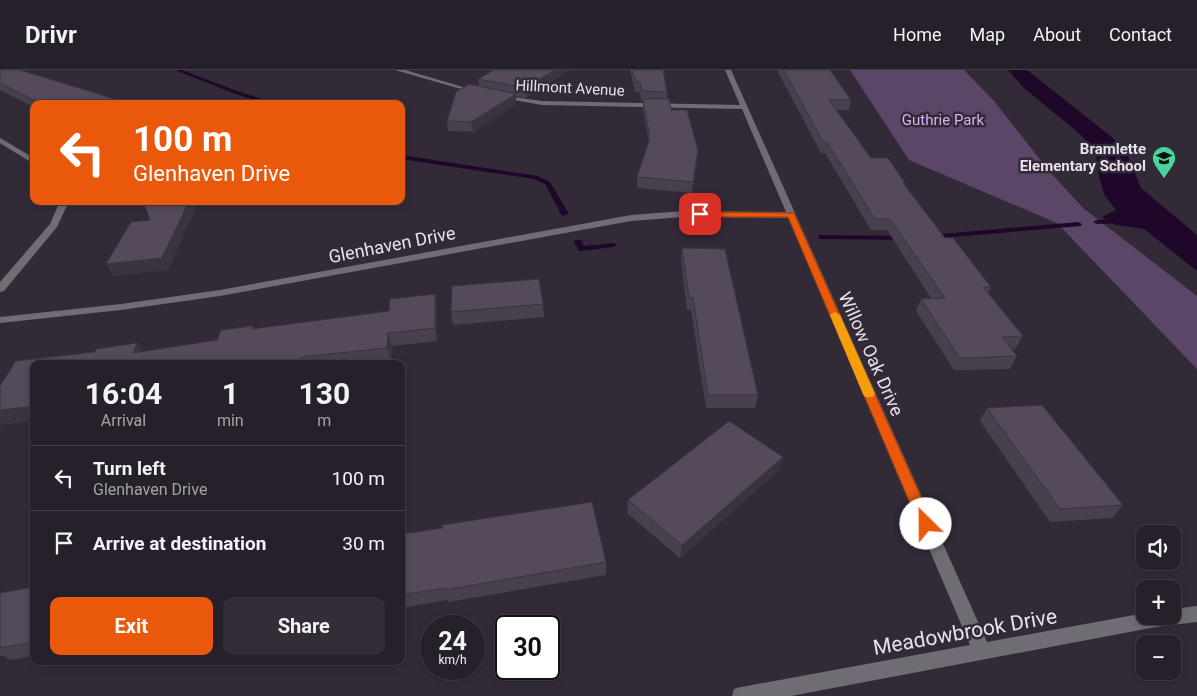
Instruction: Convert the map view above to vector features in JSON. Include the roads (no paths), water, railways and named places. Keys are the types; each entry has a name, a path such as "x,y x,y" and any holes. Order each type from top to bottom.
{"street":[{"name":"Hillmont Avenue","path":"398,70 489,95 524,102 744,107"},
{"name":"Willow Oak Drive","path":"728,70 982,652"},
{"path":"0,140 30,159"},
{"path":"0,289 54,225 63,205"},
{"name":"Glenhaven Drive","path":"0,320 121,307 220,293 631,218 684,214 791,215"},
{"name":"Meadowbrook Drive","path":"741,696 1156,619 1197,614"}],"waterway":[{"path":"177,70 262,100"},
{"path":"405,158 536,177 548,183 565,214"},
{"path":"1097,222 1121,221"},
{"path":"930,237 1078,224"},
{"path":"822,237 906,238"},
{"path":"578,242 582,249 613,245"}],"place":[{"name":"Bramlette Elementary School","path":"1164,179"}],"park label":[{"name":"Guthrie Park","path":"943,120"}]}
